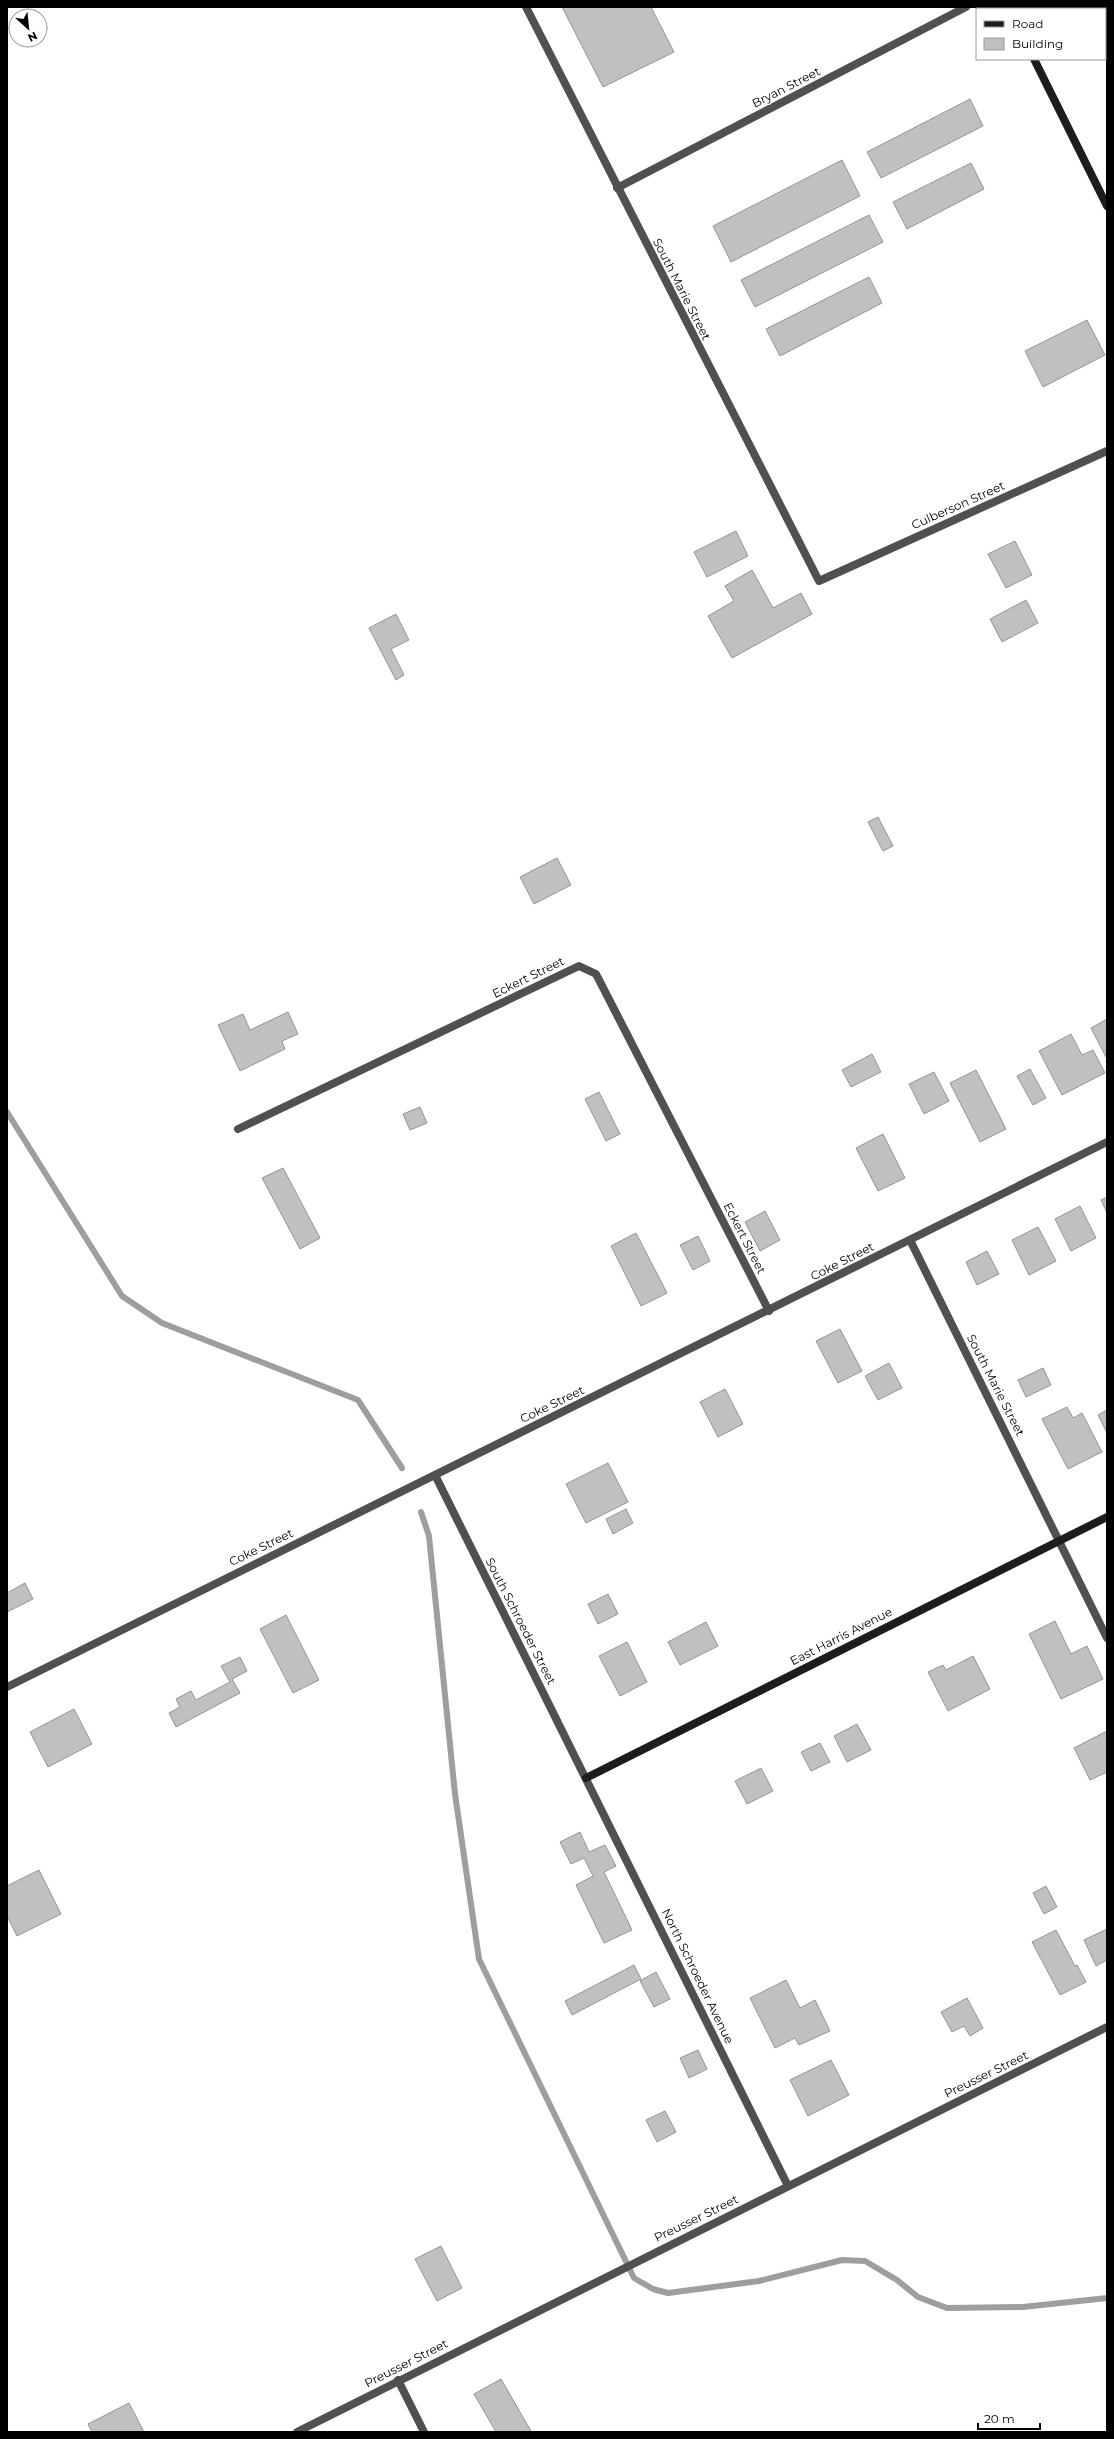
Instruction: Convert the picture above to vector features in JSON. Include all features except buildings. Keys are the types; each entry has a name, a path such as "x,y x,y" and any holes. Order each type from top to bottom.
{"street":[{"name":"South Marie Street","path":"526,7 617,188 819,581"},
{"name":"Bryan Street","path":"617,188 966,7"},
{"path":"1034,60 1107,206"},
{"name":"Culberson Street","path":"819,581 1107,451"},
{"name":"Eckert Street","path":"238,1129 580,966 596,974 769,1311"},
{"name":"Coke Street","path":"7,1687 769,1311 1107,1142"},
{"name":"South Marie Street","path":"910,1240 1060,1540 1107,1638"},
{"name":"South Schroeder Street","path":"435,1475 586,1778"},
{"name":"East Harris Avenue","path":"586,1778 1107,1516"},
{"name":"North Schroeder Avenue","path":"586,1778 788,2186"},
{"name":"Preusser Street","path":"297,2432 398,2380 1107,2028"},
{"path":"398,2380 424,2432"}],"waterway":[{"path":"7,1112 122,1296 162,1323 358,1400 402,1468"},
{"path":"421,1512 429,1536 455,1794 479,1959 634,2278 653,2289 668,2293 759,2281 842,2260 865,2261 897,2280 918,2297 947,2308 1023,2307 1107,2298"}]}
